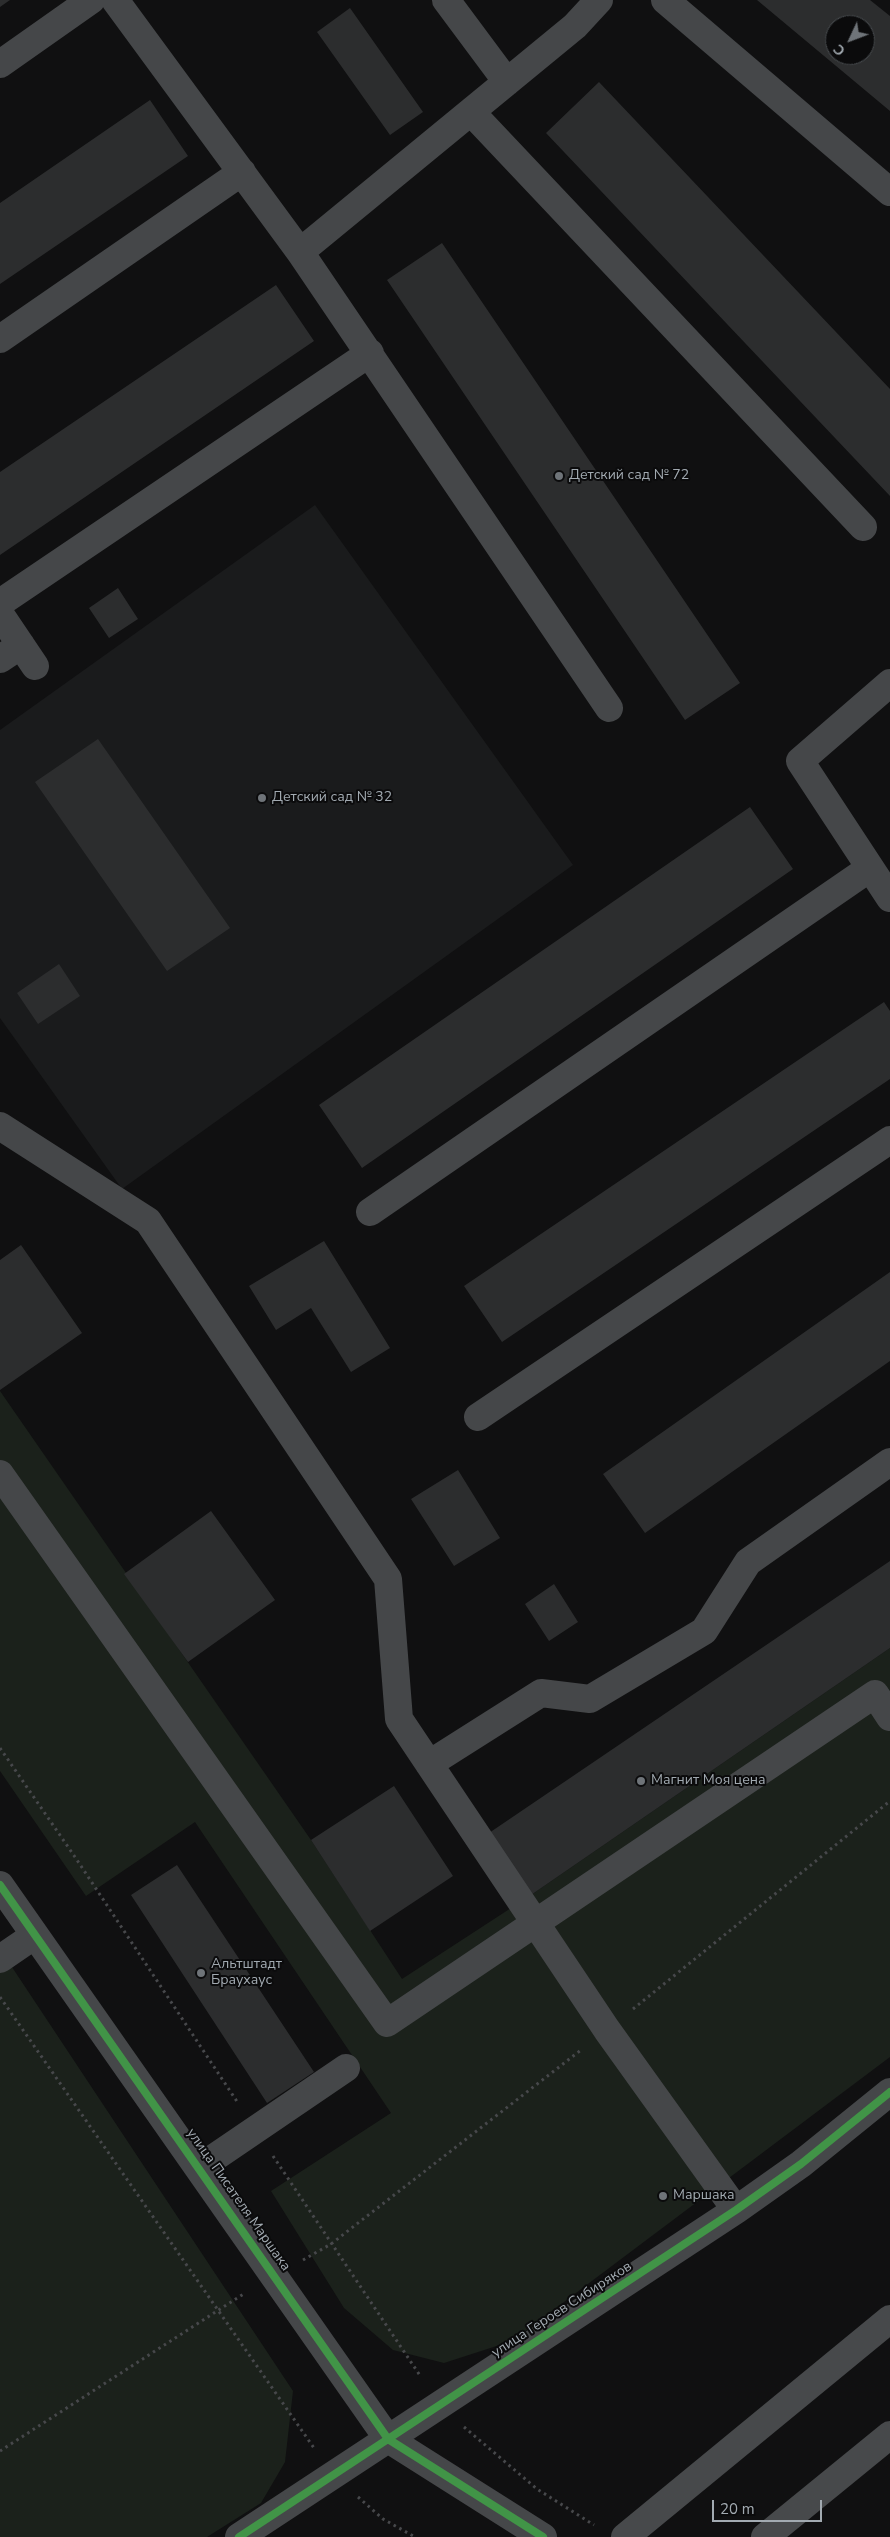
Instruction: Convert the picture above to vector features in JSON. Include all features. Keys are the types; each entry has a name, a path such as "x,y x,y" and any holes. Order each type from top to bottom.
{"highway":[{"path":"626,2537 890,2319"},
{"path":"766,2537 890,2435"}],"street":[{"path":"0,64 91,0"},
{"path":"114,0 300,252 609,708"},
{"path":"446,0 507,82"},
{"path":"300,252 574,26 599,0"},
{"path":"665,0 890,192"},
{"path":"471,112 863,527"},
{"path":"0,339 242,172"},
{"path":"0,603 370,354"},
{"path":"0,614 19,657"},
{"path":"890,683 800,761 890,898"},
{"path":"370,1212 870,868"},
{"path":"0,1126 148,1221 388,1579 400,1719 607,2030 736,2210"},
{"path":"478,1417 890,1140"},
{"path":"430,1764 541,1693 590,1699 704,1631 748,1562 890,1462"},
{"path":"0,1474 386,2023 875,1694 890,1717"},
{"name":"улица Писателя Маршака","path":"0,1885 276,2276 388,2439 543,2537"},
{"path":"0,1959 35,1935"},
{"path":"200,2168 346,2068"},
{"name":"улица Героев Сибиряков","path":"239,2537 736,2210 802,2164 890,2092"}],"path":[{"path":"0,1748 75,1857 330,2244 440,2405 536,2489 598,2528"},
{"path":"0,2451 218,2308 330,2244 607,2030 890,1801"},
{"path":"0,1998 218,2308 332,2476 383,2519 415,2537"}],"shaded area":[{"name":"Детский сад № 32","path":"315,505 573,865 122,1189 0,1018 0,730"},
{"path":"0,1391 311,1840 402,1979 531,1895 890,1648 890,2057 512,2341 444,2363 393,2350 344,2308 271,2191 391,2113 195,1822 86,1896 0,1771"},
{"path":"0,1949 293,2391 285,2462 261,2503 207,2537 0,2537"}],"building":[{"path":"0,0 10,0 0,7"},
{"path":"757,0 870,0 890,16 890,111 835,65 875,65 875,15 825,15 825,57"},
{"path":"350,8 423,112 390,135 317,32"},
{"path":"599,82 890,389 890,496 546,133"},
{"path":"150,100 188,156 0,284 0,203"},
{"path":"442,243 740,683 685,720 387,280"},
{"path":"276,285 314,341 0,555 0,472"},
{"path":"118,588 138,619 109,638 89,608"},
{"path":"98,739 230,928 167,971 35,782"},
{"path":"750,807 793,869 362,1168 319,1105"},
{"path":"59,964 80,996 38,1024 17,993"},
{"path":"884,1002 890,1011 890,1079 502,1342 464,1286"},
{"path":"324,1241 390,1348 351,1372 311,1308 276,1330 249,1286"},
{"path":"21,1245 82,1333 0,1390 0,1260"},
{"path":"890,1272 890,1361 645,1533 603,1474"},
{"path":"458,1470 500,1538 454,1566 411,1499"},
{"path":"211,1511 275,1600 188,1662 124,1574"},
{"path":"890,1561 890,1648 531,1895 489,1833"},
{"path":"554,1584 578,1622 549,1641 525,1604"},
{"path":"394,1786 453,1876 370,1931 311,1840"},
{"path":"177,1865 314,2072 267,2103 131,1895"}],"cycle path":[{"path":"0,1885 388,2439 543,2537"},
{"path":"239,2537 736,2210 801,2164 890,2092"}],"place":[{"name":"Детский сад № 72","path":"559,476"},
{"name":"Детский сад № 32","path":"262,798"},
{"name":"Магнит Моя цена","path":"641,1781"},
{"name":"Альтштадт Браухаус","path":"201,1973"},
{"name":"Маршака","path":"663,2196"}]}
